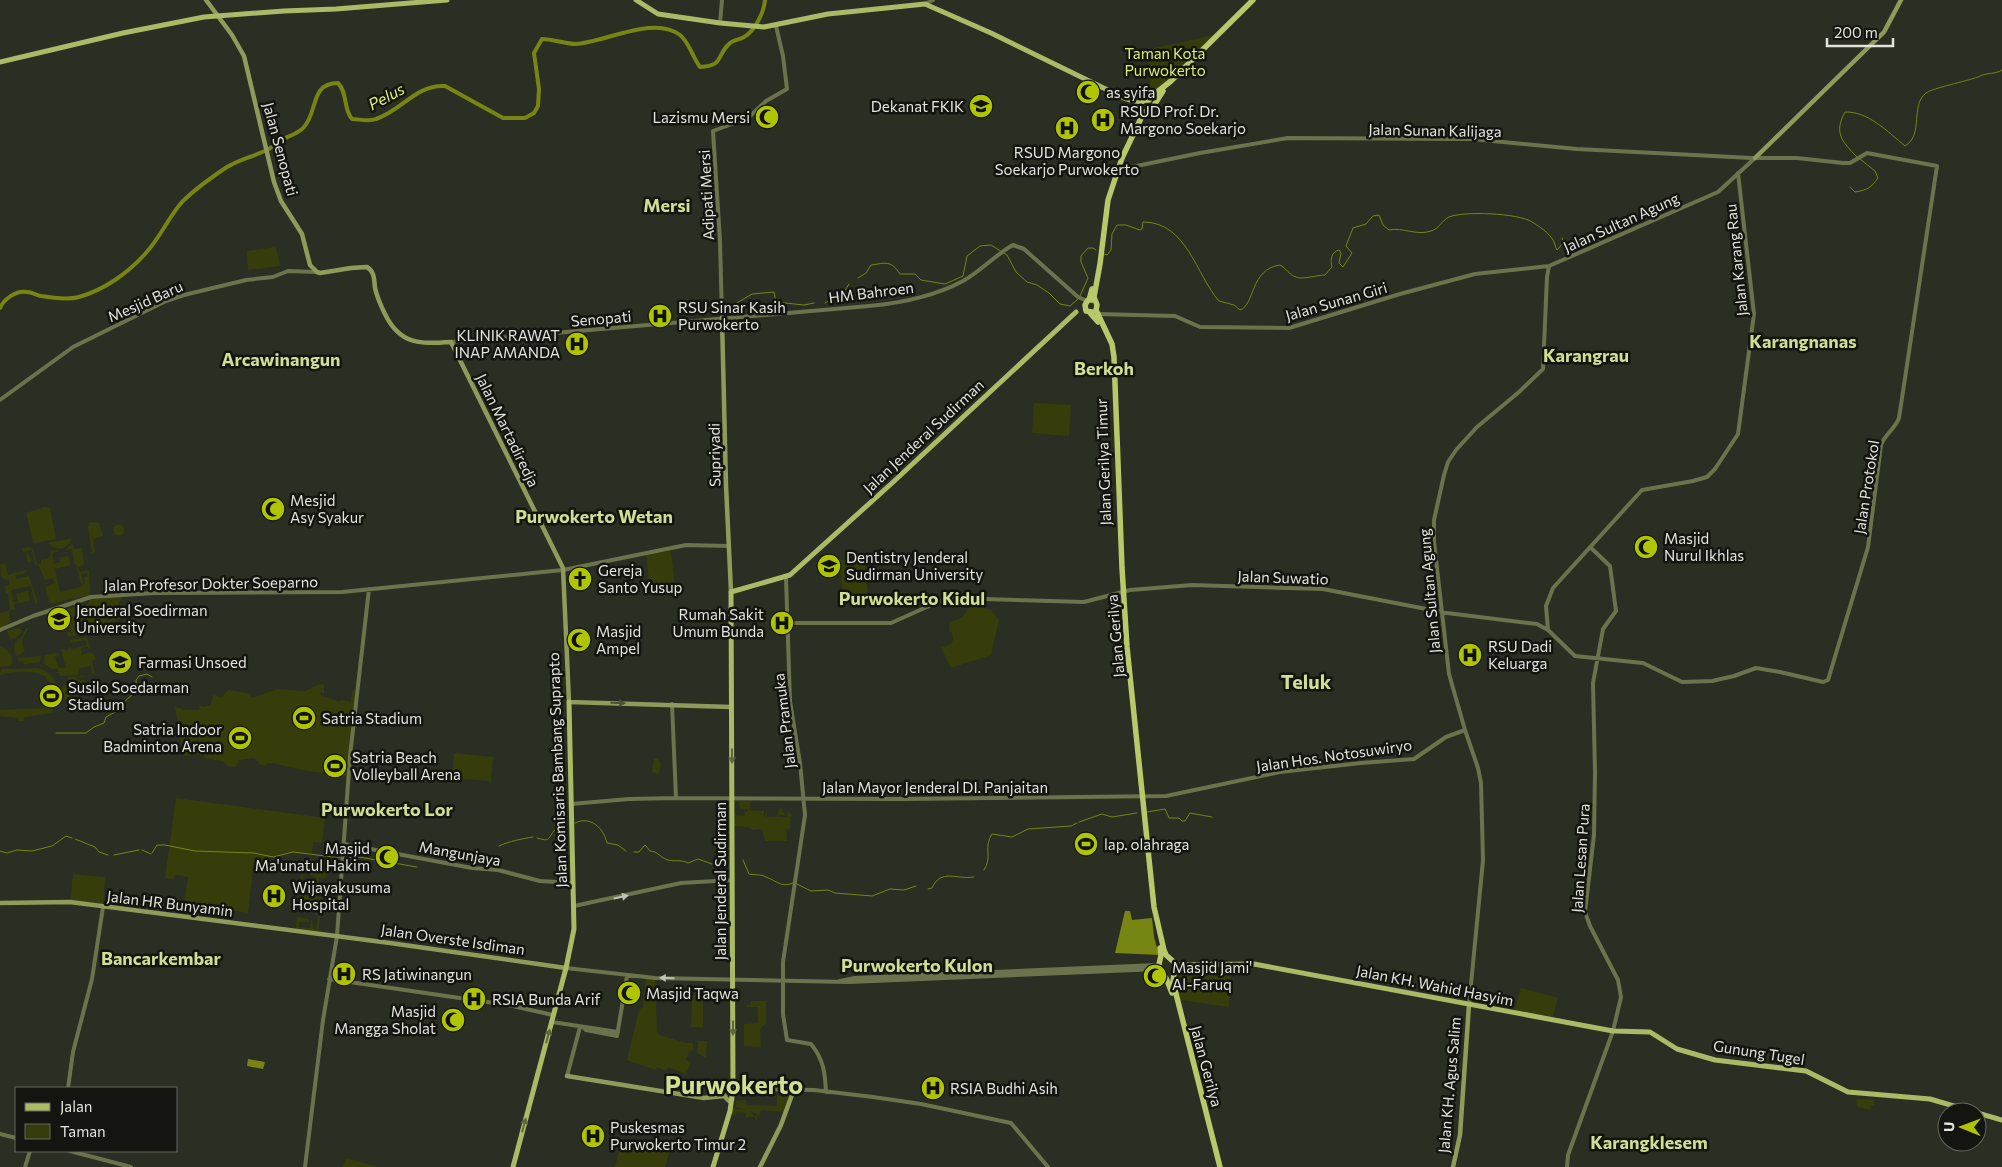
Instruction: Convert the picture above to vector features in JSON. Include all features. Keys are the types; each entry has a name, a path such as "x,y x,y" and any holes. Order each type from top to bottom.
{"highway":[{"path":"1099,263 1103,217 1110,180 1143,112 1140,103 1166,86 1253,0"},
{"path":"1143,112 1149,112 1166,86"},
{"path":"1147,100 1151,102 1152,106"},
{"path":"1086,300 1097,305 1093,312 1084,307 1086,300 1099,263 1108,200 1117,170 1143,112"},
{"name":"Jalan Gerilya Timur","path":"1093,312 1110,348 1114,367 1118,496"},
{"name":"Jalan Gerilya","path":"1118,496 1122,590 1134,735 1153,912 1161,952 1158,965"},
{"name":"Jalan Gerilya","path":"1153,912 1164,950 1166,955 1171,958"},
{"path":"1163,958 1171,958 1174,968 1169,975 1163,974 1158,965 1163,958"},
{"name":"Jalan Gerilya","path":"1174,968 1173,982 1181,1021 1219,1167"},
{"name":"Jalan Gerilya","path":"1163,974 1169,985 1181,1021"}],"main road":[{"name":"Jalan Senopati","path":"206,0 237,42 244,56 269,162 281,201 302,234 310,265"},
{"path":"0,62 123,33 219,16 327,10 448,0"},
{"path":"636,0 658,14 764,27 776,26 790,20 828,14 925,4 1012,43 1124,98 1140,103"},
{"path":"1754,158 1884,32 1901,0"},
{"path":"310,265 317,272 356,267 367,268 372,272 377,294 385,314 392,327 400,335 407,340 418,342 451,342"},
{"path":"1076,312 1086,300"},
{"path":"1076,312 1093,312"},
{"name":"Jalan Jenderal Sudirman","path":"786,578 891,484 1076,312"},
{"name":"Supriyadi","path":"722,318 731,592"},
{"name":"Jalan Martadiredja","path":"451,342 563,570"},
{"name":"Jalan Komisaris Bambang Suprapto","path":"513,1167 566,968 574,929 569,702 563,570"},
{"path":"731,592 739,588 786,578"},
{"name":"Jalan Jenderal Sudirman","path":"713,1167 733,1089 731,592"},
{"path":"569,702 732,707"},
{"name":"Jalan HR Bunyamin","path":"0,903 61,901 337,936"},
{"name":"Jalan Overste Isdiman","path":"337,936 566,968"},
{"name":"Jalan KH. Wahid Hasyim","path":"1174,968 1254,964 1613,1031 1651,1032 1674,1048 1685,1051"},
{"name":"Jalan KH. Agus Salim","path":"1453,1167 1460,1134 1470,1005"},
{"name":"Gunung Tugel","path":"1685,1051 1724,1061 1806,1071 1848,1092 1925,1098 1977,1111 2002,1120"},
{"path":"567,1076 704,1098 724,1096 729,1101 732,1098"},
{"path":"760,1167 781,1125 791,1091"}],"street":[{"path":"720,23 722,0"},
{"path":"925,4 933,0"},
{"name":"Adipati Mersi","path":"722,318 720,241 713,134 720,128 748,118 766,101 787,88 785,64 776,26"},
{"name":"Jalan Sunan Kalijaga","path":"1117,170 1288,138 1472,139 1577,149 1754,158 1797,158 1837,163 1848,163 1854,160"},
{"name":"Jalan Protokol","path":"1597,658 1643,663 1682,682 1712,681 1756,668 1822,682 1828,680 1862,570 1872,523 1881,445 1899,418 1937,166 1872,153 1861,155 1854,160"},
{"name":"Jalan Sultan Agung","path":"1470,1005 1475,932 1483,860 1480,775 1449,674 1433,536 1438,498 1448,462 1469,434 1543,369 1549,266 1718,192 1754,158"},
{"name":"Jalan Karang Rau","path":"1590,547 1642,490 1708,477 1740,430 1754,314 1738,173"},
{"name":"HM Bahroen","path":"722,318 910,301 962,282 1013,245 1024,249 1086,300"},
{"path":"306,271 310,265"},
{"name":"Jalan Sunan Giri","path":"1093,312 1175,316 1200,327 1290,328 1394,296 1475,274 1549,266"},
{"name":"Mesjid Baru","path":"0,400 73,347 166,301 246,280 273,277 292,271 317,272"},
{"name":"Senopati","path":"451,342 722,318"},
{"name":"Jalan Profesor Dokter Soeparno","path":"0,630 33,616 91,597 154,593 334,592 563,570 666,548 690,545 728,546"},
{"path":"1548,630 1546,606 1549,595 1553,588 1590,547"},
{"name":"Jalan Lesan Pura","path":"1567,1167 1568,1155 1613,1031 1621,991 1618,980 1590,926 1585,912 1594,835 1593,683 1603,628 1616,611 1610,566 1590,547"},
{"name":"Jalan Pramuka","path":"786,578 790,701 804,798 805,820 783,962 782,980 786,1039 791,1042 806,1042 811,1044 817,1051 825,1068 826,1092"},
{"name":"Jalan Suwatio","path":"788,623 891,623 947,598 1084,602 1122,590 1192,585 1323,588 1442,612 1541,626"},
{"path":"305,1167 329,980 337,936 350,756 368,589"},
{"path":"1548,621 1541,626 1548,630 1575,656 1597,658"},
{"path":"672,704 676,798"},
{"name":"Jalan Hos. Notosuwiryo","path":"1140,797 1170,796 1280,772 1366,762 1414,759 1446,737 1465,730"},
{"name":"Jalan Mayor Jenderal DI. Panjaitan","path":"571,804 629,799 732,797 1140,797"},
{"name":"Mangunjaya","path":"344,844 472,868 498,870 529,879 573,883"},
{"path":"574,906 681,883 732,880"},
{"path":"68,1087 72,1052 92,979 103,907"},
{"path":"566,968 627,976 733,980 840,980 1057,972 1137,968 1158,965"},
{"path":"552,1022 617,1034 627,976"},
{"path":"329,980 508,1005 553,1015"},
{"path":"567,1076 582,1027"},
{"path":"724,1096 733,1089 816,1091 922,1104 1012,1123 1048,1167"},
{"path":"0,1134 15,1138"},
{"path":"25,1167 30,1152"},
{"path":"74,1152 131,1167"}],"green space":[{"name":"Taman Kota Purwokerto","path":"1215,35 1156,92 1150,94 1149,49"},
{"path":"276,247 280,266 248,270 247,251"},
{"path":"1034,403 1071,405 1069,436 1032,433"},
{"path":"45,507 50,508 56,539 35,543 33,542 26,513"},
{"path":"89,522 99,523 103,536 93,539 95,551 92,554 88,527"},
{"path":"119,524 125,530 119,536 113,530"},
{"path":"72,538 68,545 58,549 48,543"},
{"path":"72,544 74,549 82,548 84,565 78,567 80,572 89,570 90,595 50,604 45,587 54,583 53,578 45,580 38,564 41,564 41,560 48,559 51,555 51,550 60,551 52,553 54,564 60,562 59,558 68,556 71,565 55,569 60,592 81,587 85,583 84,577 88,576 87,573 81,574 83,583 81,584 76,564 74,564 72,549 65,550"},
{"path":"29,547 33,549 37,565 35,565 32,550 27,551 32,560 30,563 27,562 26,551 23,552 22,548"},
{"path":"671,551 675,588 650,590 646,554"},
{"path":"856,559 865,565 868,597 846,599 843,598 839,560"},
{"path":"5,563 8,575 27,570 24,574 15,575 16,579 29,576 38,603 35,604 31,586 11,590 14,603 18,602 16,594 28,591 30,601 14,604 15,610 10,610 8,593 6,593 5,586 9,585 9,580 1,576 0,565"},
{"path":"123,596 117,607 119,612 109,612 105,618 107,621 114,617 123,617 100,626 86,627 83,630 83,634 68,637 67,632 71,632 68,623 71,622 67,622 65,610 79,605 86,609 90,598"},
{"path":"969,599 986,600 984,608 991,610 999,620 991,655 951,668 941,648 951,644 953,640 952,633 949,631 950,622 964,615 968,608"},
{"path":"10,610 11,621 0,629 0,613"},
{"path":"19,628 22,631 16,638 10,639 7,631"},
{"path":"26,628 28,629 22,642 25,651 17,656 14,650 15,642 22,636"},
{"path":"89,637 87,638 91,650 87,646 81,648 82,655 90,652 95,656 96,659 92,661 95,673 92,674 91,666 79,668 78,675 60,676 59,673 55,673 58,672 58,668 54,670 43,663 45,655 58,653 59,656 55,657 59,668 66,668 62,648 67,651 70,646 71,649 87,645 85,640 70,643 70,640"},
{"path":"0,647 6,649 10,654 11,666 0,667"},
{"path":"41,656 40,662 24,664 23,661 19,662 17,658"},
{"path":"37,668 51,675 54,681 55,693 52,713 24,717 24,721 18,721 18,718 0,716 0,710 46,708 51,689 45,677 31,672 14,672 0,675 1,669"},
{"path":"88,676 76,678 78,680 85,680 88,692 75,694 75,698 57,701 63,686 70,683 72,693 77,692 74,681 67,677"},
{"path":"320,684 324,685 324,694 321,692 320,695 340,702 341,700 351,702 352,691 355,690 349,777 272,763 268,763 266,766 261,765 254,758 239,760 236,767 227,766 223,761 204,757 205,754 183,756 175,706 183,710 198,710 200,709 199,705 204,707 211,705 213,695 222,697 228,690 247,693 252,698 277,689 305,691"},
{"path":"454,753 493,757 491,781 452,778"},
{"path":"654,759 658,759 661,764 659,774 652,772"},
{"path":"176,798 325,818 322,843 313,842 312,853 288,852 254,862 248,913 184,903 188,877 175,875 173,879 165,878"},
{"path":"739,798 740,801 751,801 749,810 764,811 764,817 767,811 767,817 777,817 779,809 782,808 785,815 779,815 779,817 787,817 789,811 792,816 790,818 790,828 786,830 787,841 765,841 762,829 752,830 748,827 735,826 735,815 744,816 745,812 748,812 748,809 740,809 739,802 734,802"},
{"name":"lap. olahraga","path":"1086,837 1091,839 1089,851 1080,848"},
{"path":"303,860 315,860 314,867 327,869 326,878 319,878 319,883 324,885 323,890 318,889 317,878 310,875 311,872 317,874 318,872 311,869 311,862 307,861 303,879 300,879"},
{"path":"73,874 105,877 103,906 70,903"},
{"path":"300,886 316,888 317,897 323,898 318,933 298,930 296,927 297,917 308,919 309,922 299,922 299,927 310,928 312,920 313,928 316,930 318,916 315,913 319,913 320,908 314,906 320,906 320,900 314,902 300,900"},
{"path":"1231,965 1229,1007 1180,1000 1175,977 1178,969 1182,966"},
{"path":"646,977 655,978 657,1032 660,1035 686,1043 693,1043 693,1050 689,1052 686,1060 691,1062 686,1074 668,1067 666,1071 657,1067 656,1070 627,1060 639,1010 643,1007"},
{"path":"1521,988 1558,998 1553,1017 1514,1011"},
{"path":"695,989 706,989 707,991 703,998 703,1027 691,1027 692,995 695,995"},
{"path":"751,1001 766,1001 766,1023 760,1029 761,1047 744,1046 744,1024 758,1023 758,1007 746,1007 746,1005 751,1005"},
{"path":"698,1041 707,1041 706,1058 697,1053"},
{"path":"781,1090 793,1092 785,1112 761,1110 759,1116 751,1111 752,1114 757,1116 757,1121 754,1116 746,1118 745,1113 737,1112 734,1116 731,1114 733,1108 748,1110 735,1107 736,1101 746,1100 746,1105 777,1106 777,1096 780,1095"},
{"path":"1856,1099 1874,1099 1874,1105 1870,1106 1871,1110 1857,1107"},
{"path":"621,1144 668,1151 665,1167 615,1167"},
{"path":"346,1158 378,1167 343,1167"}],"shaded area":[{"path":"1125,911 1130,911 1132,920 1152,918 1154,937 1159,955 1115,953"},
{"path":"248,1059 265,1062 263,1069 247,1066"}],"waterway":[{"name":"Pelus","path":"0,308 7,298 19,292 29,292 55,298 75,298 97,290 115,280 145,254 177,208 198,188 227,167 269,149 302,129 308,121 319,93 329,84 338,83 341,87 347,111 352,119 376,119 393,110 417,93 426,89 445,86 503,118 525,118 534,113 538,106 539,89 534,53 542,39 576,44 630,31 657,28 669,30 680,35 700,67 708,66 713,65 719,60 725,48 731,43 744,37 752,30 761,15 765,0"},
{"path":"1857,157 1841,136 1840,125 1845,112 1862,115 1870,119 1905,146 1914,135 1917,112 1921,98 1926,93 2002,70"},
{"path":"1850,187 1855,192 1863,190 1871,186 1878,178 1875,171 1860,159"},
{"path":"1104,254 1107,255 1111,250 1112,234 1117,225 1126,225 1140,230 1142,229 1143,222 1158,224 1180,240 1219,301 1234,305 1240,310 1245,307 1258,280 1270,268 1280,265 1291,275 1299,278 1325,275 1332,267 1331,259 1333,254 1339,250 1341,253 1339,263 1343,267 1352,253 1346,246 1353,228 1366,224 1373,216 1379,215 1383,225 1389,230 1420,233 1434,230 1447,218 1456,215 1504,215 1532,222 1551,237 1557,250 1563,243 1562,238"},
{"path":"858,278 866,273 871,265 891,264 900,274 915,274 921,280 945,284 963,276 967,256 980,246 991,245 1007,255 1016,272 1027,282 1037,285 1060,304 1070,306 1078,299"},
{"path":"1080,296 1088,278 1081,262 1081,256 1088,248 1096,250"},
{"path":"825,303 844,292 849,284"},
{"path":"725,305 735,304 752,294 774,292 776,302 804,305 814,303"},
{"path":"56,733 86,733 104,723 106,717 122,708 122,704 136,691 136,680 139,676 147,674 152,677"},
{"path":"1147,812 1165,809 1169,818 1179,818 1182,821 1185,821 1190,813 1212,817"},
{"path":"1079,822 1102,814 1112,817 1137,813"},
{"path":"575,823 581,821 591,822 600,828 607,843 618,845 626,851"},
{"path":"984,870 988,861 988,843 992,834 1012,837 1028,829 1071,826 1077,823"},
{"path":"537,838 547,840 554,831 566,825"},
{"path":"0,851 7,853 17,850 32,851 52,846 66,836 72,838"},
{"path":"499,846 511,841 533,837"},
{"path":"75,839 95,847 99,852 108,855"},
{"path":"152,853 157,845 165,845 195,851 254,853 273,857 293,852 341,858 359,857 417,867"},
{"path":"634,852 639,852 645,845 650,851 671,861 688,863 698,859 712,864 725,860"},
{"path":"114,855 139,850"},
{"path":"142,850 151,854"},
{"path":"743,860 749,874 764,876 785,885 793,883"},
{"path":"928,889 932,888 940,878 950,876 974,877"},
{"path":"797,884 811,891 828,890 835,893 872,896 890,889 904,890 916,886"}],"place":[{"name":"as syifa","path":"1088,92"},
{"name":"Dekanat FKIK","path":"981,106"},
{"name":"Lazismu Mersi","path":"767,117"},
{"name":"RSUD Prof. Dr. Margono Soekarjo","path":"1103,120"},
{"name":"RSUD Margono Soekarjo Purwokerto","path":"1067,128"},
{"name":"RSU Sinar Kasih Purwokerto","path":"660,316"},
{"name":"KLINIK RAWAT INAP AMANDA","path":"577,344"},
{"name":"Mesjid Asy Syakur","path":"273,509"},
{"name":"Masjid Nurul Ikhlas","path":"1646,547"},
{"name":"Dentistry Jenderal Sudirman University","path":"829,566"},
{"name":"Gereja Santo Yusup","path":"580,579"},
{"name":"Jenderal Soedirman University","path":"59,619"},
{"name":"Rumah Sakit Umum Bunda","path":"782,623"},
{"name":"Masjid Ampel","path":"579,640"},
{"name":"RSU Dadi Keluarga","path":"1470,655"},
{"name":"Farmasi Unsoed","path":"120,662"},
{"name":"Susilo Soedarman Stadium","path":"51,696"},
{"name":"Satria Stadium","path":"304,718"},
{"name":"Satria Indoor Badminton Arena","path":"240,738"},
{"name":"Satria Beach Volleyball Arena","path":"335,766"},
{"name":"lap. olahraga","path":"1086,844"},
{"name":"Masjid Ma'unatul Hakim","path":"387,857"},
{"name":"Wijayakusuma Hospital","path":"274,896"},
{"name":"RS Jatiwinangun","path":"344,974"},
{"name":"Masjid Jami' Al-Faruq","path":"1155,976"},
{"name":"Masjid Taqwa","path":"629,993"},
{"name":"RSIA Bunda Arif","path":"474,999"},
{"name":"Masjid Mangga Sholat","path":"453,1020"},
{"name":"RSIA Budhi Asih","path":"933,1088"},
{"name":"Puskesmas Purwokerto Timur 2","path":"593,1136"}],"district":[{"name":"Mersi","path":"667,205"},
{"name":"Karangnanas","path":"1803,341"},
{"name":"Karangrau","path":"1586,355"},
{"name":"Arcawinangun","path":"281,359"},
{"name":"Berkoh","path":"1104,368"},
{"name":"Purwokerto Wetan","path":"594,516"},
{"name":"Purwokerto Kidul","path":"912,598"},
{"name":"Teluk","path":"1306,681"},
{"name":"Purwokerto Lor","path":"387,809"},
{"name":"Bancarkembar","path":"161,958"},
{"name":"Purwokerto Kulon","path":"917,965"},
{"name":"Purwokerto","path":"734,1084"},
{"name":"Karangklesem","path":"1649,1142"}]}
